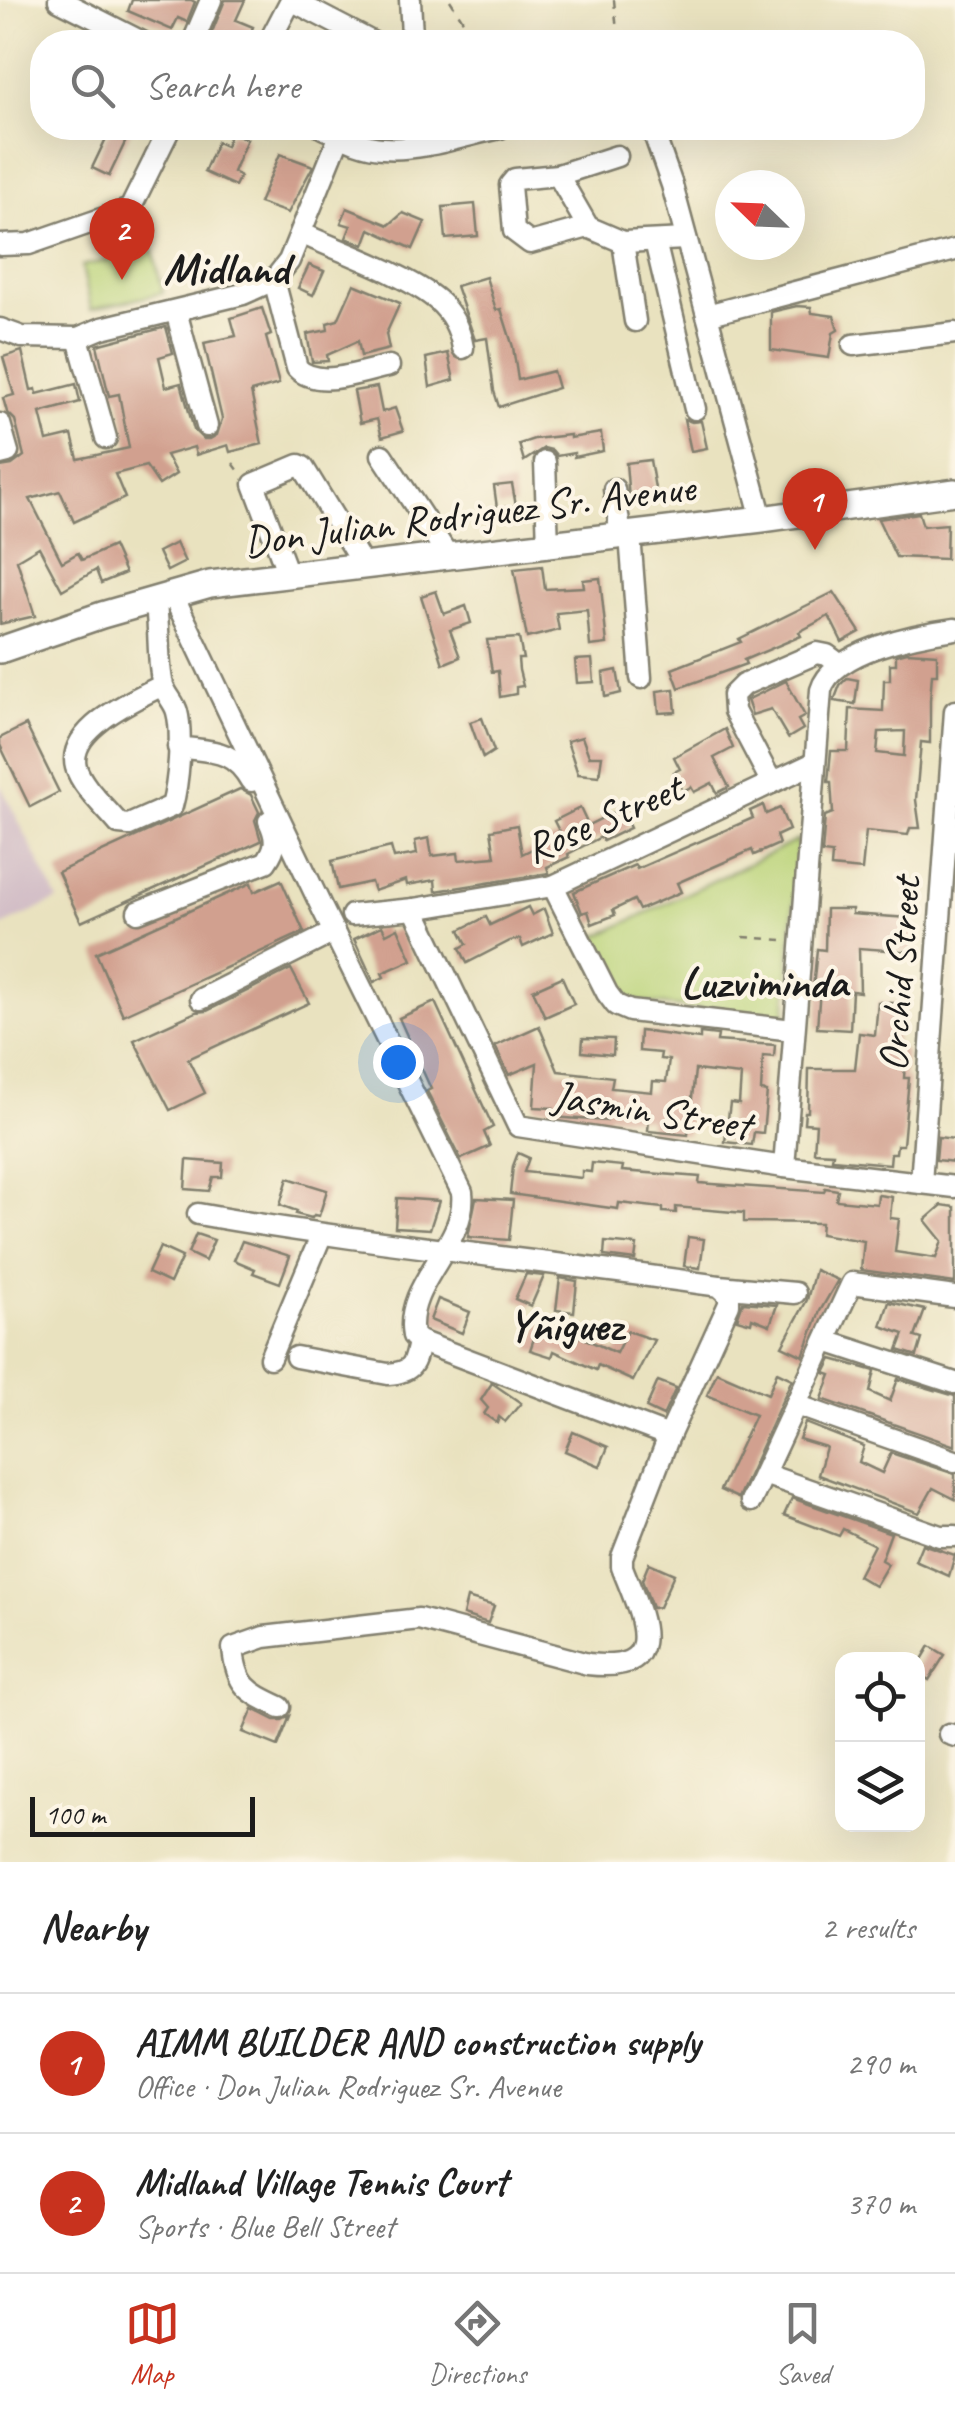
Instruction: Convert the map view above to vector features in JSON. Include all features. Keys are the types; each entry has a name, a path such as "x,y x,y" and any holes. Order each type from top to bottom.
{"main road":[{"name":"Don Julian Rodriguez Sr. Avenue","path":"0,650 164,596 288,574 955,492"}],"street":[{"path":"59,0 118,30"},
{"path":"197,30 211,0"},
{"path":"275,30 291,0 349,30"},
{"path":"410,0 412,30"},
{"path":"0,245 29,244 130,209 164,140"},
{"path":"2,334 78,338 102,328 243,294 274,280 302,233 328,140"},
{"path":"358,140 386,149 445,140"},
{"path":"656,140 672,185 762,518"},
{"path":"588,227 530,243 514,230 510,185 514,179 558,175 617,156"},
{"path":"558,175 588,227 623,242 686,239"},
{"path":"302,233 438,300 456,324 463,348"},
{"path":"655,241 695,409"},
{"path":"623,242 634,321"},
{"path":"706,315 955,250"},
{"path":"274,280 297,368 302,374 316,380 389,366"},
{"path":"176,312 208,426"},
{"path":"853,344 955,333"},
{"path":"78,338 106,438"},
{"path":"0,424 8,452 0,454"},
{"path":"382,455 449,556"},
{"path":"546,462 548,545"},
{"path":"288,574 254,484 299,464 363,565"},
{"path":"614,489 625,535 641,678"},
{"path":"163,686 115,708 79,743 74,756 76,771 119,824 129,826 172,806 177,709 163,686 160,624 164,596"},
{"path":"164,596 462,1192 459,1226 414,1310 412,1328 419,1341 416,1362 404,1373 388,1374 296,1357"},
{"path":"784,1167 820,690 839,664 911,636 955,629"},
{"path":"772,782 734,711 733,696 743,685 816,653 839,664"},
{"name":"Orchid Street","path":"921,1183 955,711"},
{"path":"138,912 266,862 273,852 276,838 238,762 228,754 178,747"},
{"name":"Rose Street","path":"352,914 414,909 552,886 814,763"},
{"path":"552,886 606,994 616,1006 793,1030"},
{"name":"Jasmin Street","path":"414,909 518,1126 784,1167 955,1186"},
{"path":"201,999 334,932"},
{"path":"198,1214 321,1236 796,1293"},
{"path":"270,1358 321,1236"},
{"path":"751,1501 852,1283 955,1297"},
{"path":"280,1707 248,1692 235,1669 233,1648 264,1637 418,1619 588,1664 611,1667 634,1658 646,1630 622,1568 622,1556 729,1304 730,1296 720,1286"},
{"path":"419,1341 670,1436"},
{"path":"826,1341 955,1384"},
{"path":"796,1405 955,1461"},
{"path":"764,1474 940,1536 955,1536"}],"path":[{"path":"450,0 464,22"},
{"path":"614,0 617,30"},
{"path":"743,938 800,941"}],"shaded area":[{"path":"0,784 58,900 0,927"}],"green space":[{"path":"153,250 163,293 91,309 82,266"},
{"path":"798,840 785,1020 633,1001 612,985 592,939"}],"building":[{"path":"132,0 195,2 187,22 178,18 172,30 128,11"},
{"path":"225,0 245,0 236,20 253,27 252,30 213,30"},
{"path":"105,140 126,140 109,176 92,168"},
{"path":"228,140 247,140 233,172 240,176 235,186 204,172 217,142 226,146"},
{"path":"280,154 313,166 288,213 259,203"},
{"path":"475,204 478,236 446,239 443,207"},
{"path":"347,208 389,225 403,213 425,222 413,249 370,229 364,245 346,238 351,226 341,223"},
{"path":"309,265 324,271 313,295 298,288"},
{"path":"486,277 513,347 518,380 553,371 558,388 499,407 487,338 475,340 456,286"},
{"path":"354,284 400,303 386,334 389,349 361,356 358,341 327,355 328,361 312,362 307,334 328,330 327,323 338,320"},
{"path":"797,306 834,316 838,330 833,333 829,358 771,350 771,312"},
{"path":"262,308 279,384 251,392 262,444 230,452 228,445 196,455 194,447 166,455 176,474 159,485 146,466 115,474 125,498 74,522 60,491 30,499 62,562 78,553 82,560 113,546 125,573 101,583 96,570 62,590 39,547 17,560 35,616 0,624 0,467 12,465 24,456 15,420 7,412 3,398 14,395 3,357 22,351 31,390 36,389 37,394 76,384 80,402 40,413 47,441 72,435 78,459 129,448 119,394 109,396 97,345 166,327 173,353 159,357 166,387 181,383 194,430 203,439 210,439 217,435 222,419 204,343 236,336 231,318"},
{"path":"448,353 454,380 430,387 426,358"},
{"path":"377,387 382,412 395,408 403,431 382,437 377,419 360,423 354,391"},
{"path":"684,419 701,421 707,448 691,451"},
{"path":"601,433 603,451 574,457 574,453 557,456 544,448 524,461 519,444 534,439"},
{"path":"650,460 656,494 629,499 626,463"},
{"path":"512,484 516,506 497,508 494,486"},
{"path":"919,513 923,526 947,524 946,559 896,557 878,519"},
{"path":"176,543 185,562 167,571 158,552"},
{"path":"542,566 545,589 584,587 583,580 600,578 607,644 590,646 587,610 556,613 559,630 527,638 514,569"},
{"path":"436,591 444,614 466,606 471,623 450,630 460,657 443,664 421,596"},
{"path":"834,592 860,632 842,642 829,616 799,632 801,636 744,660 746,664 679,688 672,669 741,642 739,639"},
{"path":"519,638 523,686 516,687 516,694 500,697 498,671 492,672 487,640"},
{"path":"937,654 937,674 932,674 930,743 921,742 916,800 920,828 910,828 908,835 866,831 862,870 831,867 832,854 822,853 825,816 833,813 828,782 831,751 848,751 850,709 883,711 884,680 890,680 890,664 896,664 896,655","holes":["905,731 904,756 877,753 879,732"]},
{"path":"592,659 594,682 577,683 575,660"},
{"path":"617,670 621,693 605,697 603,673"},
{"path":"847,678 858,680 855,704 834,701"},
{"path":"786,681 805,716 798,720 803,729 788,738 771,709 752,715 747,700"},
{"path":"674,689 676,712 659,713 657,691"},
{"path":"482,718 494,751 483,758 470,722"},
{"path":"26,725 59,792 30,807 0,745 0,738"},
{"path":"725,729 733,748 714,758 729,787 717,793 712,783 694,792 691,787 683,791 674,772 680,769 674,757"},
{"path":"582,737 589,756 602,756 599,776 578,774 567,741"},
{"path":"240,789 251,795 259,812 255,820 261,841 81,922 58,872"},
{"path":"763,805 766,814 780,808 789,830 776,836 779,844 754,855 752,850 677,883 681,892 639,910 634,900 613,910 615,915 592,924 588,911 582,913 574,892 753,818 750,811"},
{"path":"580,808 588,825 621,809 630,828 568,854 569,857 547,867 549,873 436,891 435,880 407,885 406,880 374,891 371,882 338,889 332,861 391,847 394,858 417,854 415,841 429,838 432,856 458,853 459,860 495,857 491,830 517,825 522,854 561,835 554,821"},
{"path":"281,880 304,932 123,1015 96,953 251,883 254,892"},
{"path":"528,907 532,915 544,909 553,933 523,947 520,939 510,941 467,963 460,948 467,944 460,930 486,917 490,925"},
{"path":"826,909 908,918 908,926 916,927 914,952 859,948 860,992 852,991 850,1030 817,1028 820,988 813,988 817,949 825,950"},
{"path":"382,926 386,934 398,928 412,960 382,973 384,977 374,982 354,939"},
{"path":"291,969 309,1003 188,1059 205,1093 170,1110 134,1040 196,1012 207,1011"},
{"path":"562,977 574,1004 545,1017 533,990"},
{"path":"435,1002 493,1127 484,1132 490,1146 461,1159 427,1091 431,1089 399,1018"},
{"path":"878,1002 905,1004 904,1017 897,1017 895,1049 906,1050 904,1078 909,1078 903,1145 897,1145 896,1153 891,1153 890,1164 832,1159 833,1153 814,1152 816,1124 804,1123 809,1069 855,1069 859,1033 875,1035"},
{"path":"539,1026 558,1071 613,1077 611,1088 652,1092 653,1081 666,1082 669,1060 660,1059 661,1053 639,1051 640,1031 700,1039 700,1033 718,1035 717,1041 775,1045 774,1057 763,1056 761,1091 767,1092 763,1133 754,1132 752,1145 725,1142 730,1103 739,1104 741,1075 695,1070 688,1135 648,1131 649,1119 608,1115 607,1121 552,1117 553,1108 534,1107 537,1063 509,1075 495,1046"},
{"path":"583,1038 614,1039 613,1055 582,1052"},
{"path":"938,1137 955,1139 955,1162 936,1160"},
{"path":"518,1153 529,1158 524,1172 582,1178 582,1171 591,1172 592,1163 623,1166 622,1171 700,1177 699,1183 824,1192 825,1188 838,1190 836,1200 877,1204 878,1195 892,1197 890,1218 899,1219 895,1252 936,1258 942,1241 925,1220 942,1205 955,1207 955,1283 861,1270 864,1241 820,1234 821,1223 744,1222 744,1213 676,1207 676,1213 663,1212 663,1208 619,1203 618,1209 510,1194"},
{"path":"187,1160 223,1163 222,1177 213,1177 209,1191 185,1189"},
{"path":"288,1178 327,1190 319,1216 296,1214 297,1211 280,1205"},
{"path":"397,1198 439,1201 430,1229 395,1227"},
{"path":"476,1198 513,1200 509,1240 468,1237"},
{"path":"196,1234 214,1240 205,1261 188,1253"},
{"path":"688,1237 704,1239 700,1268 684,1266"},
{"path":"242,1241 290,1256 280,1283 253,1273 255,1269 234,1260"},
{"path":"605,1242 637,1245 635,1260 604,1256"},
{"path":"160,1247 182,1257 170,1283 148,1273"},
{"path":"815,1270 838,1280 820,1311 803,1356 782,1346 807,1300"},
{"path":"526,1274 544,1276 531,1306 515,1299"},
{"path":"560,1278 577,1281 574,1312 556,1310"},
{"path":"438,1299 470,1312 462,1333 430,1320"},
{"path":"743,1302 777,1305 770,1325 752,1318 751,1323 737,1319"},
{"path":"889,1302 925,1310 915,1337 922,1339 917,1356 898,1350 904,1334 881,1326"},
{"path":"539,1324 616,1353 627,1331 654,1340 633,1381 554,1351 552,1357 530,1350"},
{"path":"832,1359 875,1371 870,1392 890,1401 898,1379 955,1396 955,1446 822,1399 831,1375 825,1373"},
{"path":"717,1372 768,1394 777,1372 792,1379 738,1498 720,1490 755,1415 707,1395"},
{"path":"658,1381 676,1388 663,1416 646,1408"},
{"path":"492,1383 521,1403 505,1422 499,1417 497,1423 484,1414 488,1408 481,1400"},
{"path":"805,1423 864,1446 859,1462 882,1473 891,1453 955,1474 955,1499 933,1488 919,1513 818,1475 826,1447 799,1439"},
{"path":"573,1432 608,1447 600,1466 565,1451"},
{"path":"792,1498 891,1533 881,1560 888,1564 875,1586 858,1576 874,1545 843,1529 839,1536 784,1515"},
{"path":"922,1544 955,1555 949,1576 915,1561"},
{"path":"649,1563 674,1574 659,1607 652,1608 642,1580"},
{"path":"467,1598 494,1606 488,1623 463,1615"},
{"path":"930,1646 945,1655 929,1680 925,1677 925,1654"},
{"path":"253,1709 275,1720 290,1716 278,1746 243,1732"}],"place":[{"name":"Midland Village Tennis Court","path":"122,280"},
{"name":"AIMM BUILDER AND construction supply","path":"815,550"}],"district":[{"name":"Midland","path":"226,267"},
{"name":"Luzviminda","path":"764,981"},
{"name":"Yñiguez","path":"565,1324"}]}
